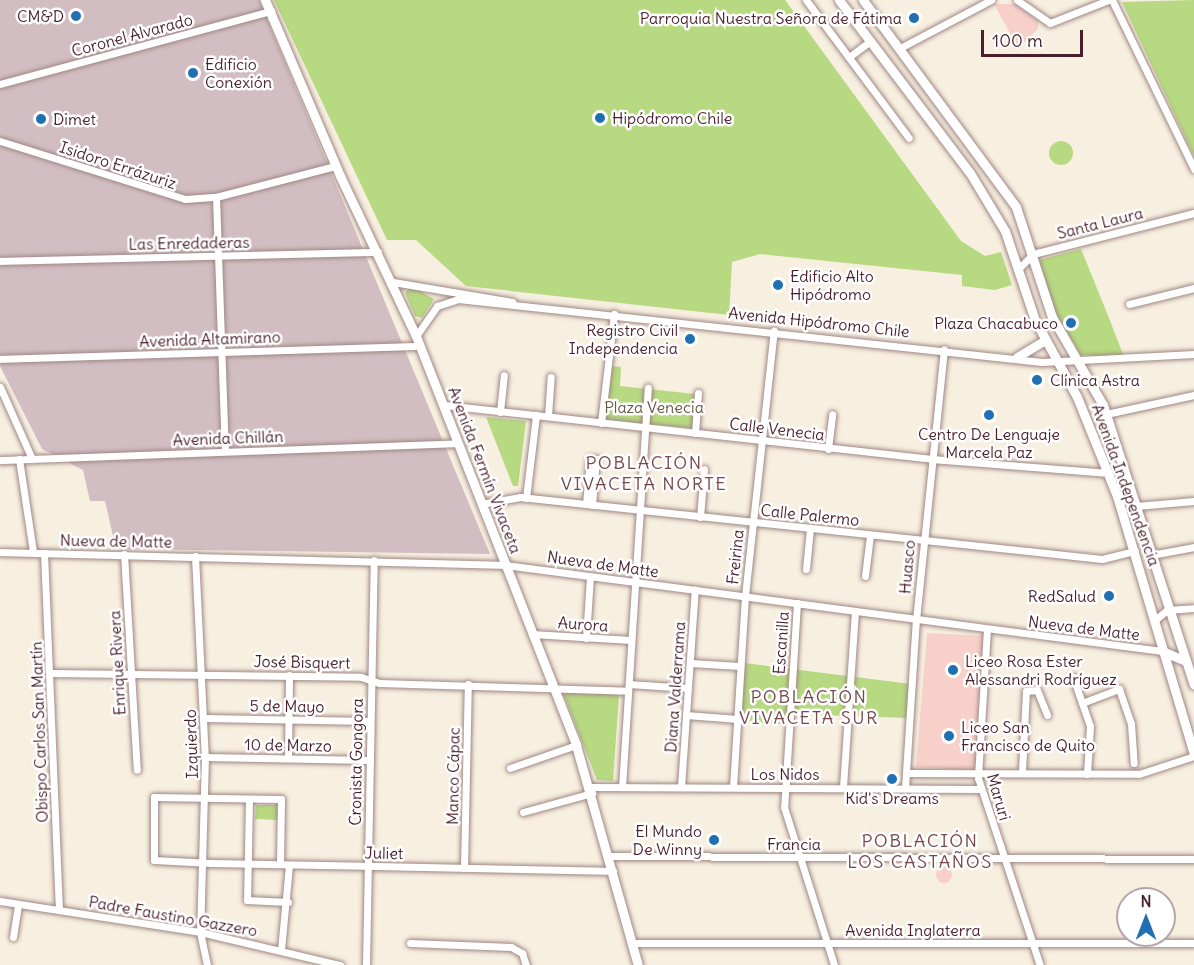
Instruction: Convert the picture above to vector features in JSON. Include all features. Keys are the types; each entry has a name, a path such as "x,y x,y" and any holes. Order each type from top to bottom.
{"main road":[{"name":"Avenida Fermín Vivaceta","path":"265,0 335,166 393,282 416,336 576,744 591,790 638,965"},
{"name":"Avenida Independencia","path":"839,0 984,193 1018,269 1045,340 1058,363 1108,473 1135,551 1194,756"},
{"name":"Avenida Independencia","path":"864,0 1005,189 1033,254 1052,317 1081,363 1106,414 1194,685"},
{"path":"1017,357 1045,340"},
{"path":"1162,651 1186,661"}],"street":[{"path":"806,0 909,138"},
{"path":"900,48 991,0"},
{"path":"1017,0 1050,22 1110,0 1194,169"},
{"name":"Coronel Alvarado","path":"0,84 271,10"},
{"path":"849,57 870,41"},
{"name":"Isidoro Errázuriz","path":"0,141 171,197 216,197 335,166"},
{"path":"216,197 225,451"},
{"name":"Santa Laura","path":"1033,254 1194,213"},
{"name":"Las Enredaderas","path":"0,261 378,252"},
{"path":"1018,269 1033,254"},
{"name":"Avenida Hipódromo Chile","path":"393,282 512,302 1058,363 1194,354"},
{"path":"1129,304 1194,288"},
{"name":"Avenida Hipódromo Chile","path":"416,336 434,309 449,300 512,302"},
{"path":"601,423 614,314"},
{"name":"Freirina","path":"732,787 745,596 774,331"},
{"name":"Avenida Altamirano","path":"0,359 420,346"},
{"name":"Huasco","path":"905,788 923,540 944,350"},
{"path":"500,412 504,375"},
{"path":"548,416 551,377"},
{"path":"0,387 32,459"},
{"path":"622,787 648,388"},
{"path":"695,433 698,393"},
{"path":"1106,414 1194,395"},
{"name":"Calle Venecia","path":"444,405 828,449 1108,473"},
{"path":"828,449 832,414"},
{"path":"526,498 536,415"},
{"name":"Avenida Chillán","path":"0,460 457,443"},
{"path":"20,459 33,552"},
{"path":"700,517 704,469"},
{"path":"589,505 591,480"},
{"name":"Calle Palermo","path":"481,504 526,498 1102,559 1135,551"},
{"path":"1136,506 1194,501"},
{"path":"806,569 810,529"},
{"path":"866,576 870,535"},
{"path":"1151,555 1194,547"},
{"name":"Nueva de Matte","path":"0,552 505,565 1162,651"},
{"name":"Obispo Carlos San Martín","path":"44,553 59,910"},
{"name":"Enrique Rivera","path":"124,554 137,770"},
{"name":"Izquierdo","path":"195,556 205,757 204,863 200,932 207,965"},
{"name":"Cronista Gongora","path":"366,965 374,560"},
{"path":"586,638 590,576"},
{"name":"Diana Valderrama","path":"681,787 694,589"},
{"name":"Escanilla","path":"797,603 785,787 786,817 834,965"},
{"path":"1155,620 1169,610 1194,608"},
{"path":"843,788 855,611"},
{"name":"Maruri","path":"987,629 977,773 980,789 1040,965"},
{"name":"Aurora","path":"532,634 632,640"},
{"path":"690,663 740,666"},
{"name":"José Bisquert","path":"50,673 289,675 468,684 688,688"},
{"path":"288,758 289,675"},
{"path":"1073,677 1090,729 1087,774"},
{"name":"Manco Cápac","path":"464,868 468,684"},
{"path":"1082,703 1119,689 1131,724 1134,763"},
{"path":"1022,772 1026,690 1037,690 1047,715"},
{"path":"686,715 737,719"},
{"name":"5 de Mayo","path":"204,718 370,721"},
{"path":"510,768 576,744"},
{"path":"906,773 1147,773 1194,756"},
{"name":"10 de Marzo","path":"205,757 370,760"},
{"name":"Los Nidos","path":"523,812 591,790 622,787 980,789"},
{"name":"Juliet","path":"205,798 154,797 154,860 204,863 613,871"},
{"path":"205,798 281,799 280,864"},
{"path":"249,799 248,900 288,902"},
{"name":"Francia","path":"609,856 1194,859"},
{"path":"281,950 288,902 289,865"},
{"name":"Padre Faustino Gazzero","path":"0,901 200,932 339,965"},
{"path":"13,937 18,904"},
{"path":"410,943 511,947 522,953 526,965"},
{"name":"Avenida Inglaterra","path":"633,943 1194,943"}],"shaded area":[{"path":"0,0 259,0 490,554 116,549 105,501 90,501 83,470 42,449 0,366"},
{"path":"994,4 1015,4 1038,21 1038,29 1018,48"},
{"path":"927,633 984,636 976,771 916,767"},
{"path":"944,867 950,869 952,875 950,881 944,883 938,881 936,875 938,869"}],"green space":[{"name":"Hipódromo Chile","path":"274,0 785,0 961,241 985,256 1001,252 1012,285 995,290 962,286 962,275 760,254 732,262 729,315 466,286 416,240 387,240"},
{"path":"1194,0 1194,156 1122,2"},
{"path":"1061,141 1070,144 1073,153 1070,162 1061,165 1052,162 1049,153 1052,144"},
{"name":"Plaza Chacabuco","path":"1081,249 1124,357 1081,355 1055,313 1039,260"},
{"path":"411,286 434,299 422,318 415,316 405,293"},
{"name":"Plaza Venecia","path":"610,366 621,367 620,386 695,394 693,428 606,420"},
{"path":"486,417 526,421 518,486 513,486"},
{"path":"745,663 911,684 909,718 791,714 791,725 740,721"},
{"path":"568,692 619,695 613,781 597,780 564,695"},
{"path":"256,805 279,805 278,820 255,819"}],"place":[{"name":"CM&D","path":"76,16"},
{"name":"Parroquia Nuestra Señora de Fátima","path":"914,18"},
{"name":"Edificio Conexión","path":"193,73"},
{"name":"Hipódromo Chile","path":"600,118"},
{"name":"Dimet","path":"41,119"},
{"name":"Edificio Alto Hipódromo","path":"778,285"},
{"name":"Plaza Chacabuco","path":"1071,323"},
{"name":"Registro Civil Independencia","path":"690,339"},
{"name":"Clínica Astra","path":"1037,380"},
{"name":"Centro De Lenguaje Marcela Paz","path":"989,415"},
{"name":"RedSalud","path":"1109,596"},
{"name":"Liceo Rosa Ester Alessandri Rodríguez","path":"953,670"},
{"name":"Liceo San Francisco de Quito","path":"949,736"},
{"name":"Kid's Dreams","path":"892,779"},
{"name":"El Mundo De Winny","path":"714,840"}],"district":[{"name":"POBLACIÓN VIVACETA NORTE","path":"644,474"},
{"name":"POBLACIÓN VIVACETA SUR","path":"809,708"},
{"name":"POBLACIÓN LOS CASTAÑOS","path":"920,852"}]}
